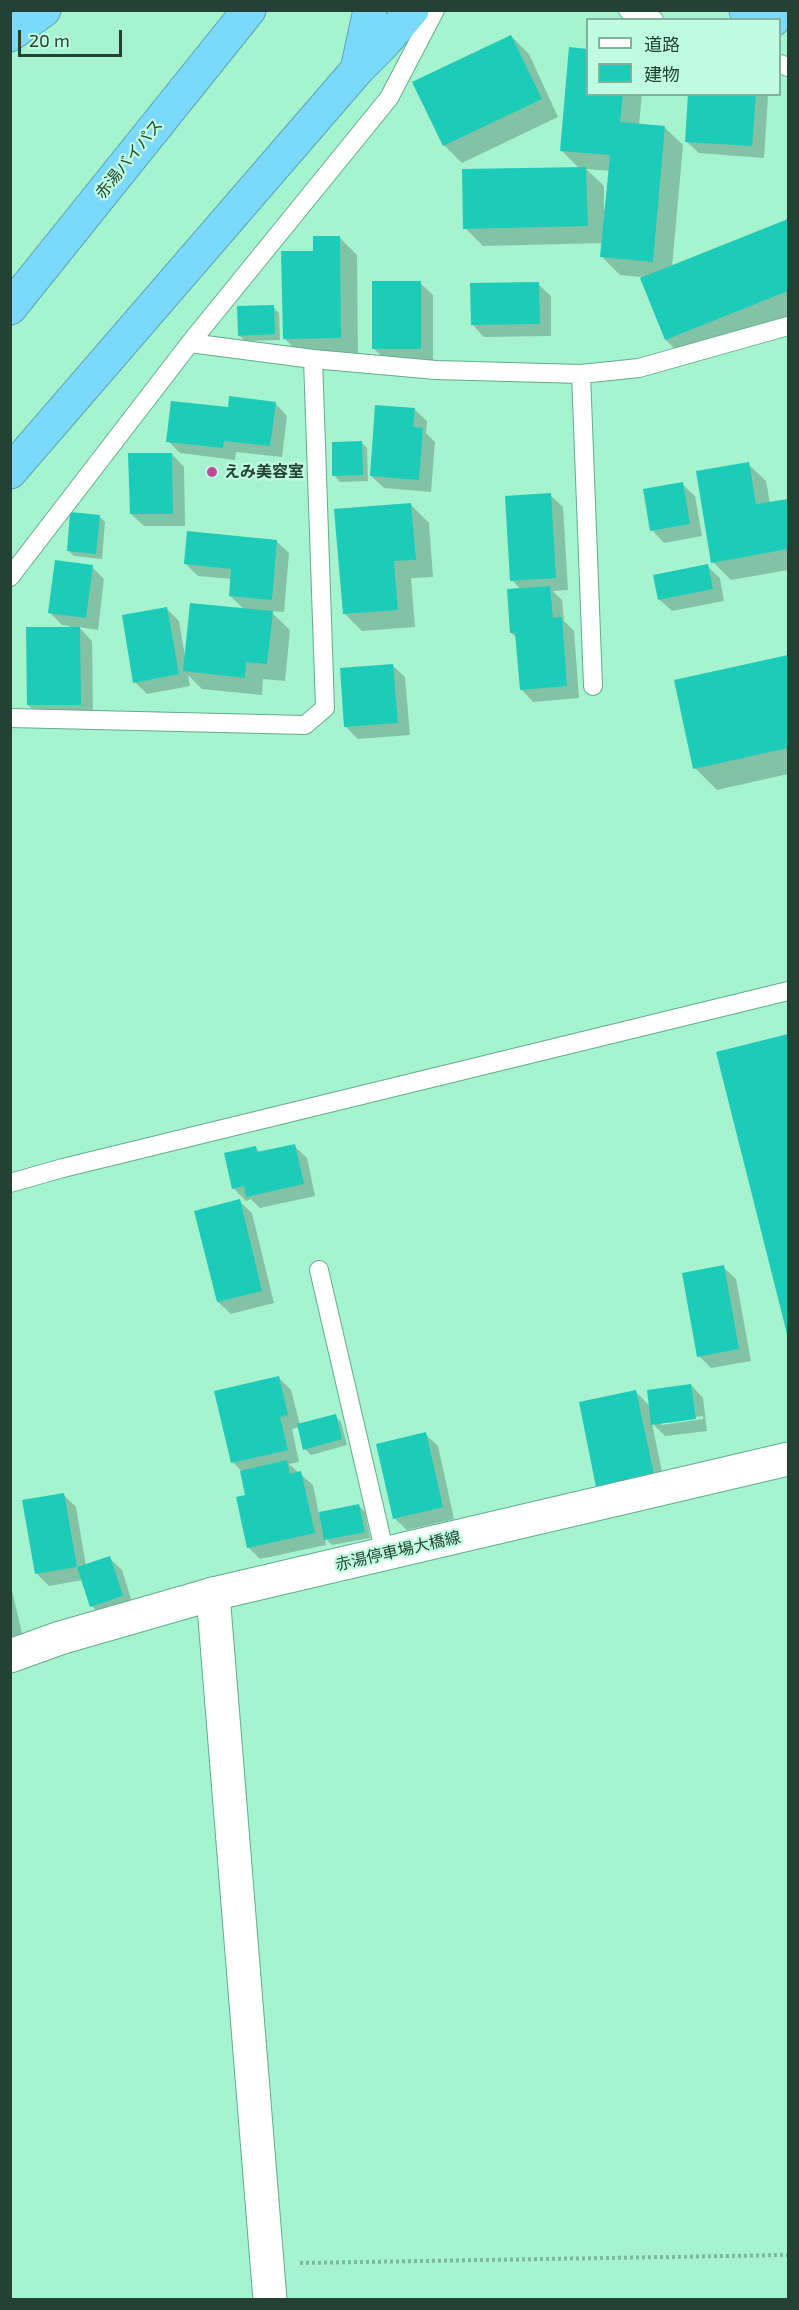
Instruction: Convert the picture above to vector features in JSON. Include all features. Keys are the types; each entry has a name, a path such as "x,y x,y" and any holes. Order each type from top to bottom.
{"highway":[{"path":"10,33 23,10"},
{"path":"10,33 44,10"},
{"name":"赤湯バイパス","path":"10,308 249,10"},
{"path":"357,70 370,10"},
{"path":"10,472 357,70 412,10"},
{"path":"746,10 768,18"}],"main road":[{"name":"赤湯停車場大橋線","path":"10,1656 60,1638 213,1594 789,1459"},
{"path":"213,1594 270,2300"}],"lane":[{"path":"10,577 190,344 389,98 435,10"},
{"path":"628,10 649,18"},
{"path":"190,344 313,359 436,370 581,374 639,368 789,326"},
{"path":"10,718 305,725 325,708 313,359"},
{"path":"581,374 593,686"},
{"path":"10,1183 97,1159 789,991"},
{"path":"319,1270 386,1554"}],"path":[{"path":"267,2263 789,2255"}],"building":[{"path":"511,35 542,99 443,146 412,82"},
{"path":"569,47 586,49 586,96 623,96 620,122 665,126 653,262 600,257 610,155 560,151"},
{"path":"688,96 756,96 752,146 685,142"},
{"path":"586,167 588,226 463,229 462,169"},
{"path":"788,219 788,291 665,340 640,278"},
{"path":"313,236 340,236 341,338 283,339 281,251 313,251"},
{"path":"372,281 421,281 421,349 372,349"},
{"path":"539,282 540,324 471,325 470,283"},
{"path":"274,305 275,334 238,336 237,306"},
{"path":"229,396 276,402 270,446 224,441 223,448 166,442 171,401 228,407"},
{"path":"375,405 415,408 413,427 423,428 419,480 370,476"},
{"path":"362,441 363,475 332,476 332,442"},
{"path":"128,453 172,453 173,514 130,514"},
{"path":"749,462 756,504 788,499 788,549 711,563 696,471"},
{"path":"683,482 690,524 650,531 643,489"},
{"path":"551,493 556,578 510,581 505,496"},
{"path":"411,503 416,560 394,561 398,610 343,614 334,509"},
{"path":"70,512 100,515 96,554 67,551"},
{"path":"187,531 277,540 272,600 229,596 231,569 184,564"},
{"path":"55,560 93,565 86,618 48,613"},
{"path":"708,564 713,589 658,600 653,575"},
{"path":"550,586 553,618 562,617 567,686 520,690 515,633 510,633 507,589"},
{"path":"190,603 273,611 267,664 246,662 245,678 183,671"},
{"path":"167,607 179,674 133,683 122,615"},
{"path":"26,627 80,627 81,705 27,705"},
{"path":"788,655 788,748 693,769 674,680"},
{"path":"393,664 398,723 344,727 340,668"},
{"path":"788,1034 788,1338 716,1052"},
{"path":"295,1144 304,1184 246,1197 244,1186 232,1189 224,1153 256,1146 257,1152"},
{"path":"240,1199 262,1291 217,1302 194,1211"},
{"path":"724,1265 739,1349 697,1357 682,1273"},
{"path":"279,1376 288,1415 280,1417 288,1450 231,1463 214,1391"},
{"path":"691,1384 696,1419 651,1425 647,1390"},
{"path":"636,1390 654,1475 596,1487 579,1402"},
{"path":"336,1414 342,1439 303,1450 297,1424"},
{"path":"426,1432 443,1507 393,1519 376,1444"},
{"path":"287,1460 290,1474 301,1471 315,1533 247,1548 236,1497 245,1495 240,1471"},
{"path":"64,1493 77,1567 35,1574 22,1500"},
{"path":"359,1504 365,1532 324,1540 319,1512"},
{"path":"110,1556 123,1596 90,1607 77,1567"}],"place":[{"name":"えみ美容室","path":"212,472"}]}
